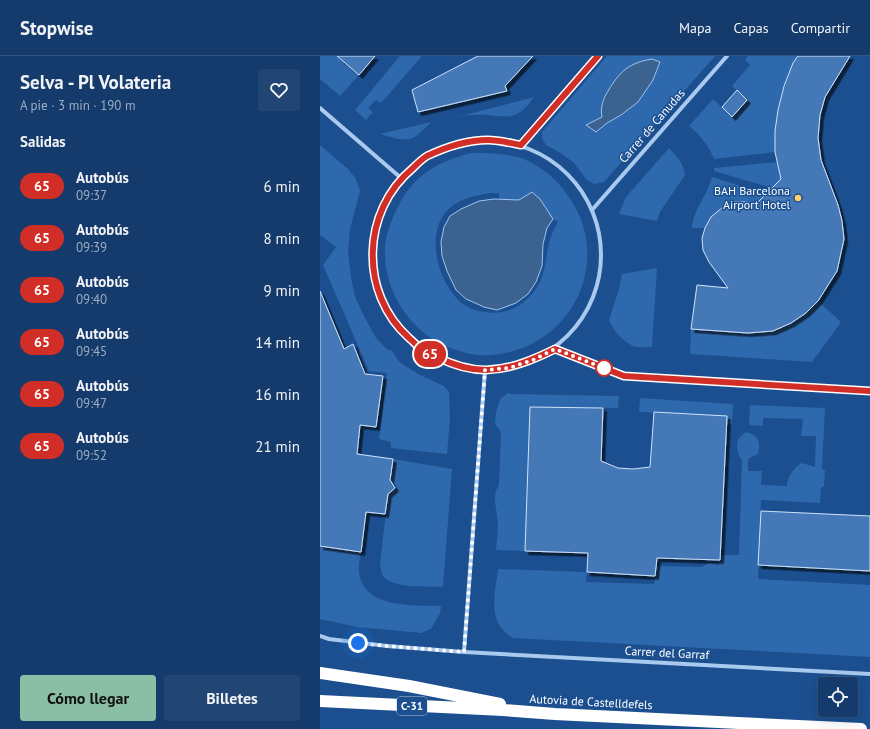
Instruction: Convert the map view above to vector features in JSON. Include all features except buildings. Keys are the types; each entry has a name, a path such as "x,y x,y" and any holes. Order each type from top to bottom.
{"highway":[{"path":"320,673 409,686 554,714"},
{"name":"Autovia de Castelldefels","path":"320,701 862,729"}],"street":[{"path":"521,145 598,56"},
{"name":"Carrer de Canudas","path":"592,210 727,56"},
{"path":"320,108 401,178"},
{"path":"488,140 521,145 550,160 575,182 592,210 600,240 600,270 592,300 576,326 555,349 533,360 509,368 485,370 452,365 423,350 398,328 381,301 373,269 373,236 383,205 401,178 426,157 456,144 488,140"},
{"path":"555,349 624,376 870,391"},
{"path":"464,652 485,370"},
{"name":"Carrer del Garraf","path":"320,636 329,639 387,646 464,652 870,674"}],"shaded area":[{"path":"320,56 337,56 359,75 340,96 320,79"},
{"path":"400,56 422,56 381,103 376,100 368,108 373,112 366,120 355,110"},
{"path":"607,56 715,56 604,182 594,184 587,180 573,162 546,145 542,139 542,132"},
{"path":"748,56 798,56 786,78 779,102 775,152 714,159 704,141 689,126 713,99 732,117 747,100 732,86 750,65 745,60"},
{"path":"652,59 660,62 653,80 638,102 596,132 586,125 602,117 602,104 605,97 612,84 621,73 637,63"},
{"path":"534,97 527,106 514,115 470,115 449,119"},
{"path":"431,122 413,138 403,140 380,134"},
{"path":"320,145 348,169 356,179 360,191 350,229 348,251 355,297 364,316 376,338 387,349 392,351 402,364 420,375 444,386 449,392 450,418 447,454 391,448 391,442 379,439 387,373 369,371 323,265 336,247 320,235"},
{"path":"669,148 681,163 685,175 660,212 657,221 619,214 626,197"},
{"path":"470,153 500,154 518,157 545,171 557,181 566,193 580,218 587,245 586,271 578,296 564,318 544,336 520,349 491,355 475,355 453,349 434,340 421,330 400,306 388,277 385,261 385,245 389,229 397,208 408,190 419,178 437,166","holes":["499,193 499,199 479,201 461,209 450,216 444,227 441,242 442,256 456,290 467,299 484,307 497,310 516,303 528,294 536,282 542,266 543,244 547,228 553,219 558,222 550,240 541,280 532,294 513,309 493,313 477,311 468,307 454,295 446,284 440,270 436,242 437,229 442,217 451,207 470,197"]},
{"path":"777,162 781,179 772,188 714,171 714,168"},
{"path":"712,177 766,194 755,205 739,202 725,206 714,215 705,228 692,228 695,215"},
{"path":"532,192 540,199 553,219 547,228 543,244 542,266 536,282 528,294 516,303 497,310 484,307 466,299 456,290 442,256 441,242 444,227 450,216 479,201 494,199 519,200"},
{"path":"657,268 652,347 635,347 629,344 615,331 609,320 622,274"},
{"path":"818,301 841,322 812,362 690,354 691,329 744,333 774,329 789,324"},
{"path":"508,393 619,396 618,408 530,407 525,551 496,550 498,524 495,496 499,485 501,432 495,424 496,412 500,399"},
{"path":"640,398 733,404 732,424 726,424 727,416 639,412"},
{"path":"750,405 825,408 822,469 825,470 824,486 821,488 820,503 761,500 758,579 870,585 870,657 513,638 504,632 499,624 494,607 498,569 587,572 586,582 654,584 656,566 701,567 709,563 719,565 720,555 739,555 742,459 740,458 737,447 739,438 746,432 754,435 759,442 758,454 748,459 748,471 762,471 761,485 787,486 790,476 799,465 802,463 815,467 816,436 801,436 803,419 763,418 763,426 749,425"},
{"path":"393,459 452,469 443,587 402,585 388,580 382,575 380,564 388,494 395,488 390,480"},
{"path":"320,546 361,552 359,573 363,585 370,593 380,599 405,605 441,606 440,613 431,629 421,633 357,627 320,619"}],"bus line":[{"name":"65","path":"598,56 521,145 488,140 456,144 426,157 401,178 383,205 373,236 373,269 381,301 398,328 423,350 452,365 485,370 509,368 533,360 555,349 624,376 870,391"}],"place":[{"name":"BAH Barcelona Airport Hotel","path":"798,198"}],"route":[{"path":"358,643 464,652 485,370 509,368 533,360 555,349 604,368"}]}
